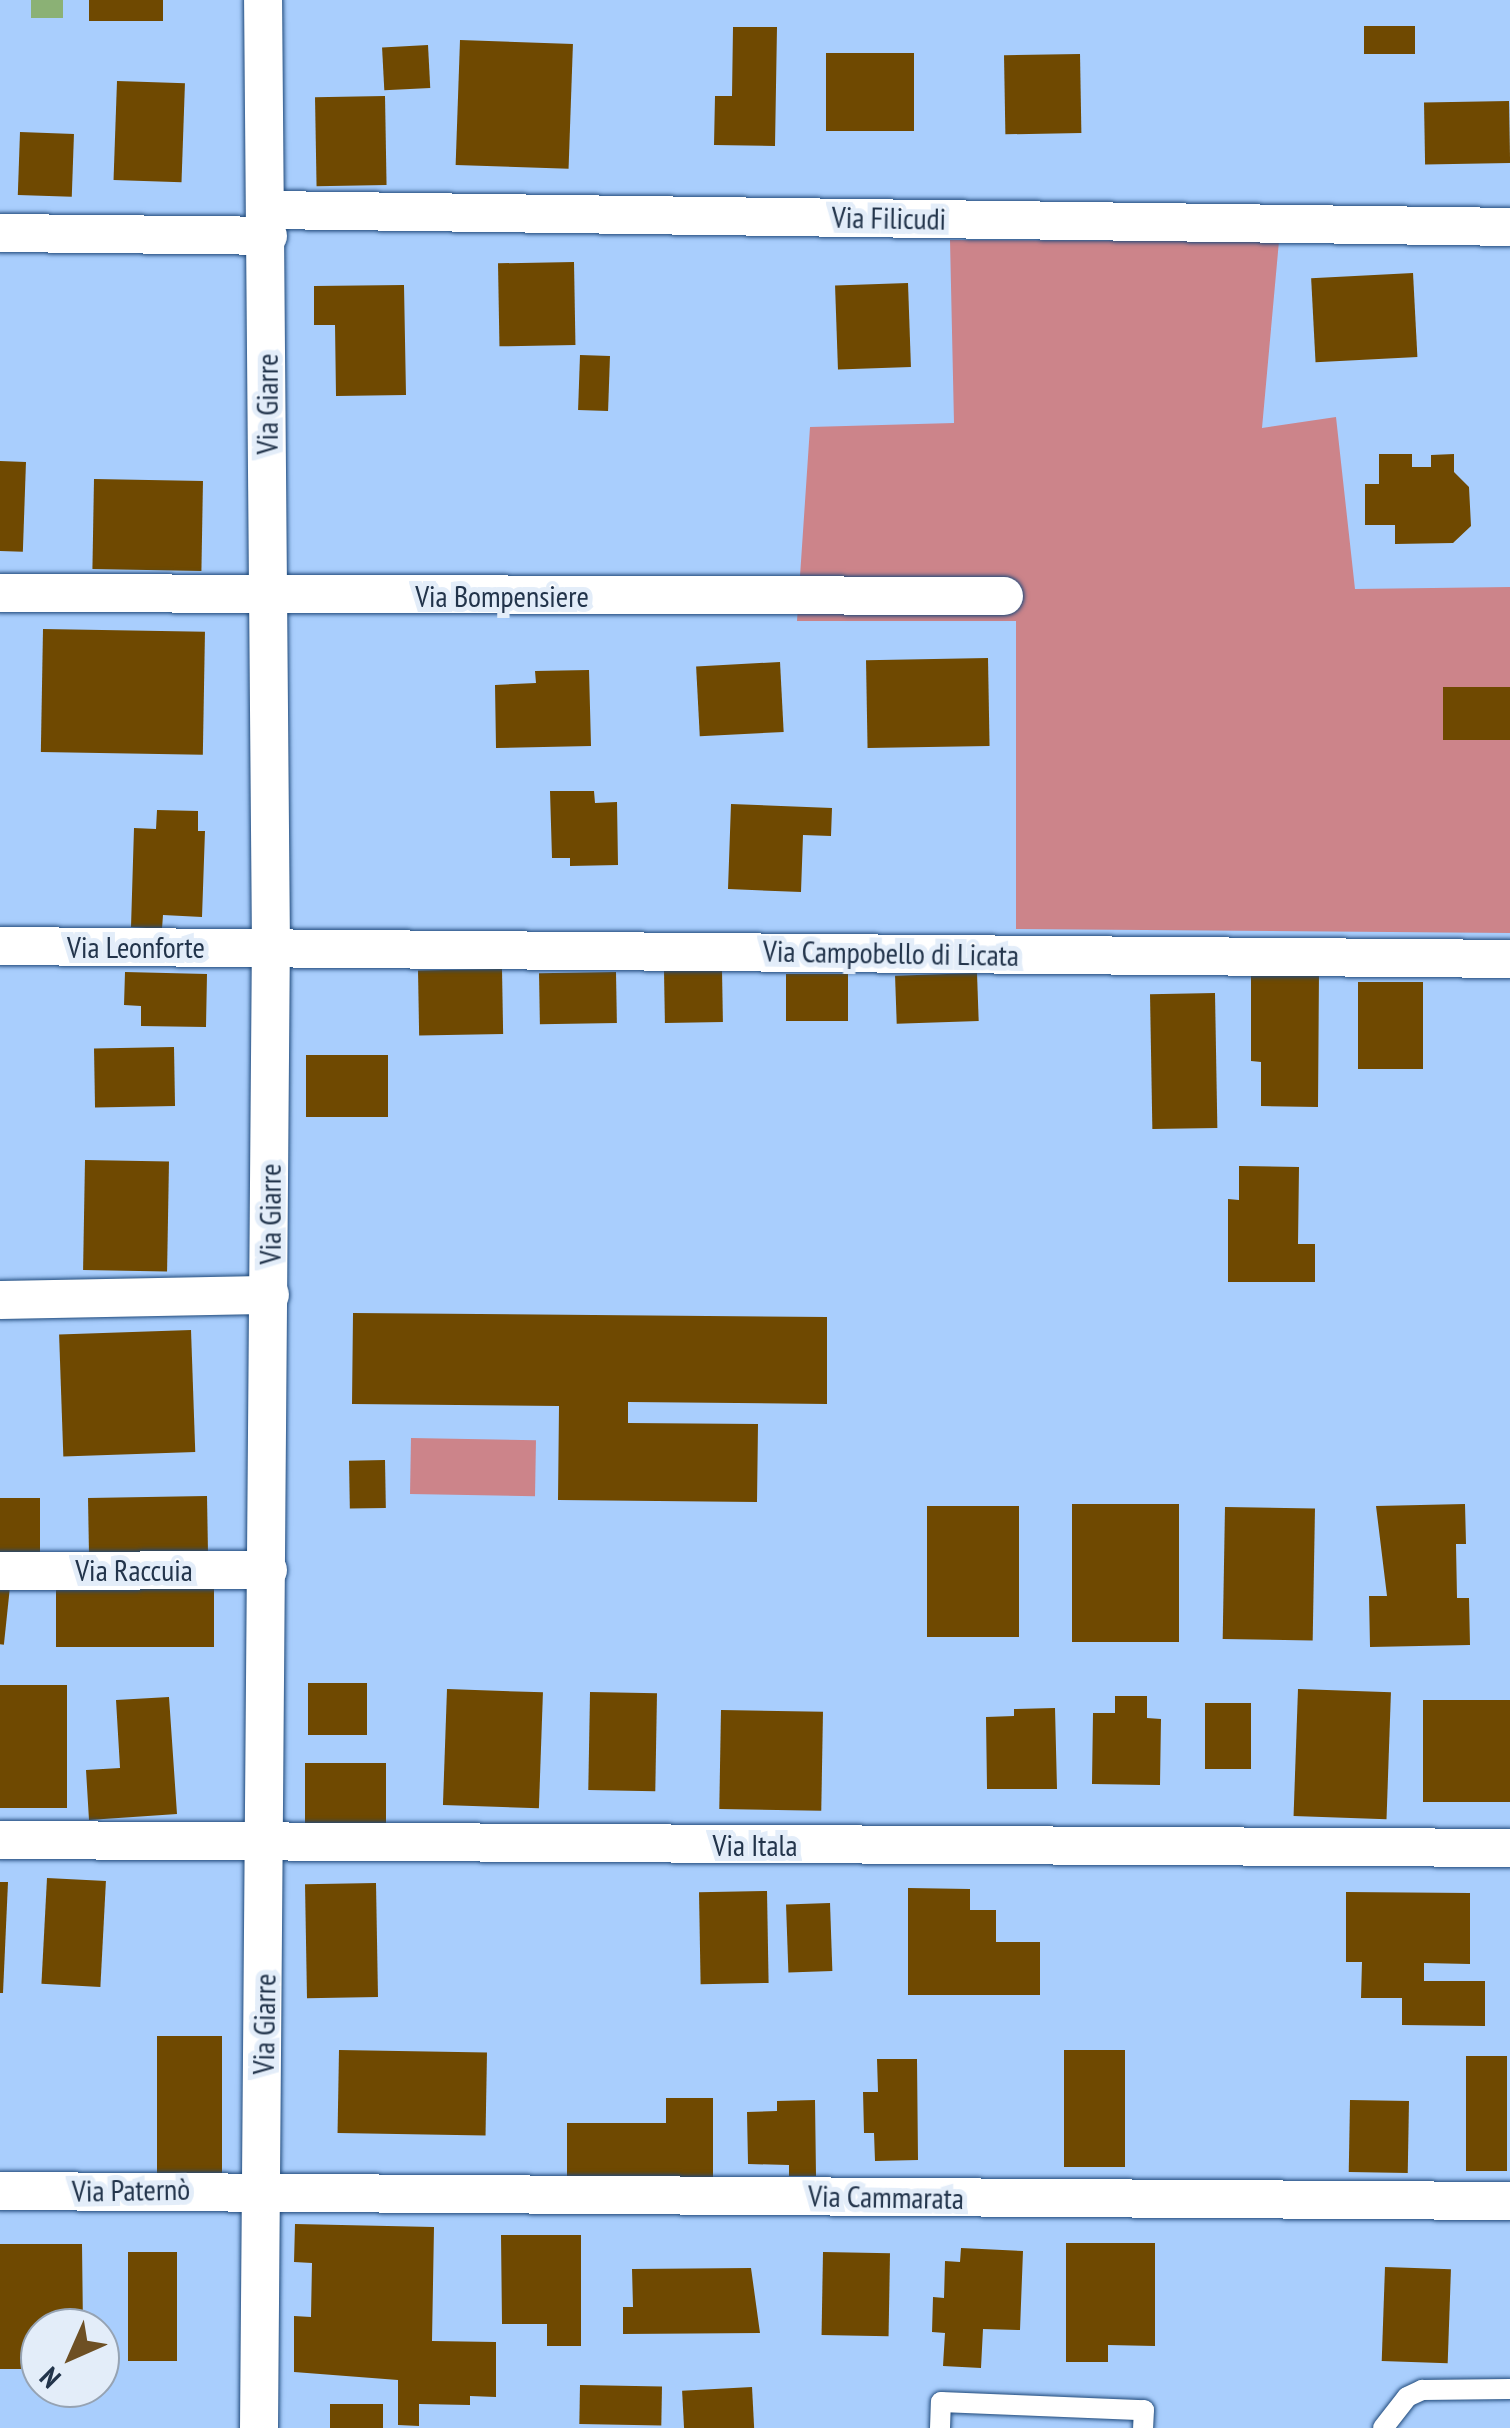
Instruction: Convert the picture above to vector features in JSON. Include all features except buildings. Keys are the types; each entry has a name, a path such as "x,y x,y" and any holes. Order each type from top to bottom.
{"street":[{"name":"Via Giarre","path":"259,2428 267,1844 271,948 268,223 262,0"},
{"name":"Via Filicudi","path":"0,234 268,223 1510,226"},
{"name":"Via Bompensiere","path":"0,593 1004,596"},
{"name":"Via Leonforte","path":"0,946 271,948"},
{"name":"Via Campobello di Licata","path":"271,948 1510,959"},
{"path":"0,1300 270,1294"},
{"name":"Via Raccuia","path":"0,1571 268,1570"},
{"name":"Via Itala","path":"0,1840 1510,1848"},
{"name":"Via Paternò","path":"0,2191 261,2188"},
{"name":"Via Cammarata","path":"261,2188 1510,2201"}],"lane":[{"path":"1384,2428 1407,2397 1422,2390 1510,2389"},
{"path":"940,2428 941,2402 1144,2410 1143,2428"}],"shaded area":[{"path":"31,0 63,0 63,18 31,18"},
{"path":"950,240 1279,241 1262,428 1336,417 1355,589 1510,587 1510,933 1016,929 1016,621 797,621 810,427 954,423"},
{"path":"411,1438 536,1440 535,1496 410,1494"}]}
